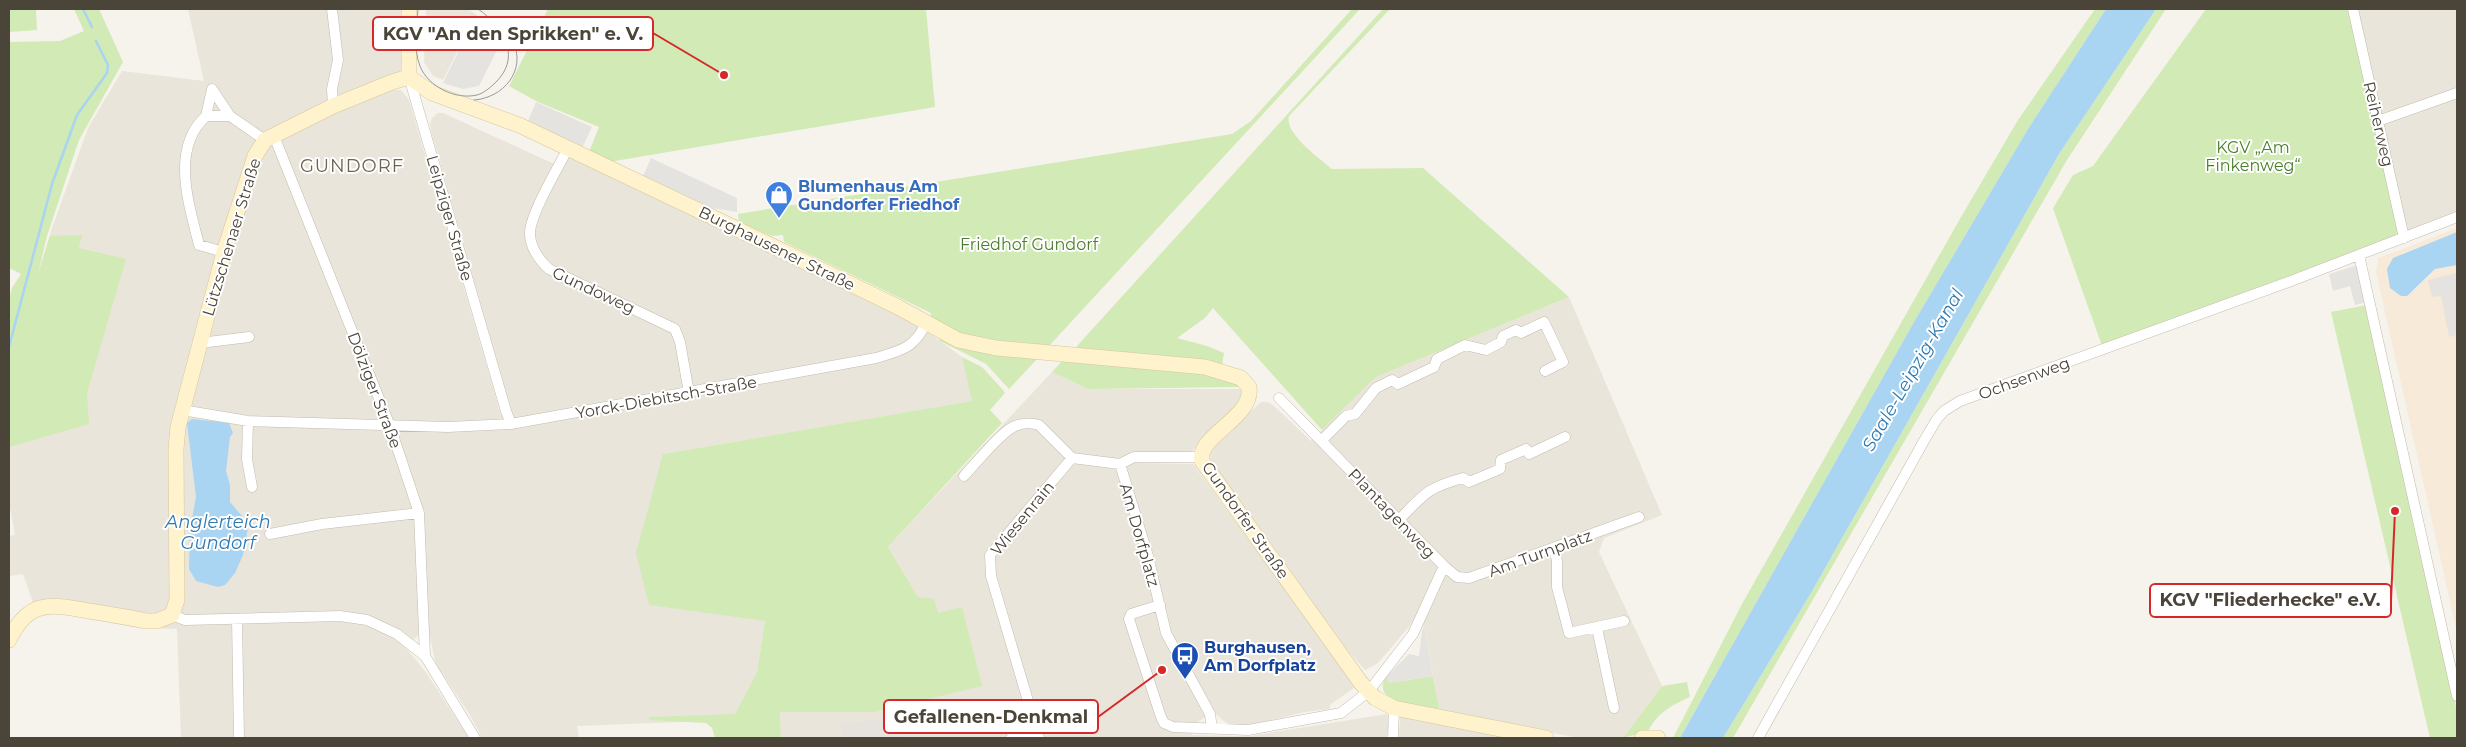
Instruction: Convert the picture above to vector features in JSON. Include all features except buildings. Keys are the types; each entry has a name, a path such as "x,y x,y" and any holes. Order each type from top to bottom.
{"street":[{"path":"332,9 338,60 332,89 333,106"},
{"name":"Leipziger Straße","path":"409,9 409,77 511,424"},
{"name":"Reiherweg","path":"2353,9 2404,238"},
{"path":"206,116 230,116 269,138 333,106 409,77"},
{"name":"Burghausener Straße","path":"409,77 432,93 514,123 568,148 898,307 958,340 973,344 1048,353 1161,362"},
{"path":"224,252 199,245 185,182 186,157 191,140 200,122 206,116 210,95 214,89 230,116"},
{"path":"2378,121 2457,93"},
{"name":"Lützschenaer Straße","path":"172,615 177,600 176,449 182,410 224,252 254,156 269,138"},
{"name":"Dölziger Straße","path":"269,138 390,426 419,513 425,656"},
{"name":"Gundoweg","path":"568,148 532,224 531,239 535,251 549,270 675,329 680,342 689,393"},
{"name":"Ochsenweg","path":"1758,738 1925,439 1944,411 1960,402 2359,256 2457,217"},
{"path":"2359,256 2457,696"},
{"path":"1321,441 1346,416 1355,414 1376,388 1392,380 1398,384 1434,367 1437,359 1465,346 1486,350 1501,342 1503,336 1516,330 1521,333 1544,322 1563,362 1544,372"},
{"name":"Yorck-Diebitsch-Straße","path":"182,410 248,421 448,427 511,424 876,358 913,344 919,338 926,323"},
{"name":"Lützschenaer Straße","path":"200,343 249,337"},
{"name":"Gundorfer Straße","path":"1161,362 1205,366 1223,371 1241,378 1248,387 1250,393 1244,406 1204,449 1201,458 1204,465 1369,691 1389,706"},
{"name":"Plantagenweg","path":"1279,398 1444,566 1413,634 1369,691"},
{"path":"248,421 247,458 252,486"},
{"path":"964,476 1014,426 1032,423 1038,425 1072,458 1120,464 1134,457 1201,458"},
{"path":"1399,520 1426,492 1434,487 1463,478 1469,482 1500,469 1501,460 1526,449 1529,454 1565,437"},
{"name":"Wiesenrain","path":"1038,734 991,576 990,554 1072,458"},
{"name":"Am Dorfplatz","path":"1120,464 1148,556 1166,633 1210,714 1212,728"},
{"path":"270,534 322,524 419,513"},
{"name":"Am Turnplatz","path":"1444,566 1457,577 1469,578 1640,517"},
{"path":"1554,548 1557,561 1557,587 1569,633 1624,621"},
{"path":"9,640 14,628 26,615 50,605 146,621 157,621 172,615 184,620 354,617 367,620 397,634 425,656 476,738"},
{"name":"Am Dorfplatz","path":"1160,605 1131,614 1129,619 1161,717 1168,725 1180,733 1212,728 1248,730 1335,716 1359,701 1369,691"},
{"path":"237,619 239,738"},
{"path":"1597,628 1614,708"},
{"path":"1393,738 1389,706 1546,738"},
{"path":"1011,738 1038,734"}],"shaded area":[{"path":"188,9 405,9 403,65 392,90 401,90 409,100 501,415 512,413 431,131 430,124 432,118 438,113 443,113 552,163 569,157 910,319 962,357 973,401 663,454 765,621 757,672 732,720 577,726 579,738 482,738 470,715 436,664 429,634 420,634 413,640 409,639 404,646 425,671 469,738 181,738 177,629 133,627 57,613 38,617 23,574 9,576 9,536 15,535 9,502 9,367 52,228 88,128 122,71 204,81"},
{"path":"426,9 468,9 471,11 462,42 443,80 433,76 424,62"},
{"path":"2357,9 2457,9 2457,89 2380,117"},
{"path":"471,11 490,25 501,42 479,86 463,89 443,83 463,42"},
{"path":"2457,96 2457,211 2407,231 2382,123"},
{"path":"536,102 592,127 582,148 527,123"},
{"path":"651,158 737,198 737,212 712,208 643,176"},
{"path":"2457,228 2457,232 2401,254 2412,292 2435,269 2457,265 2457,633 2376,272 2378,258"},
{"path":"2358,265 2367,302 2355,305 2350,286 2333,291 2329,274"},
{"path":"2457,273 2457,335 2449,337 2441,296 2432,297 2428,280"},
{"path":"1569,297 1662,515 1604,538 1599,552 1662,686 1623,738 1578,738 1436,710 1439,707 1424,626 1413,622 1378,663 1365,670 1349,652 1213,466 1210,455 1214,445 1261,402 1268,402 1273,405 1311,441 1376,377"},
{"path":"1052,372 1088,389 1241,389 1243,396 1240,403 1191,452 1134,453 1136,463 1193,464 1338,661 1354,688 1331,704 1329,709 1305,712 1247,726 1233,726 1225,722 1214,712 1192,725 1192,735 1250,736 1387,714 1389,725 1386,738 781,738 780,712 874,712 938,613 918,597 888,547"},
{"path":"1424,626 1433,676 1389,683 1387,676 1409,654 1419,656"},
{"path":"903,716 910,738 844,738 840,725"},
{"path":"1400,717 1433,723 1510,738 1399,738"}],"green space":[{"path":"9,9 36,9 37,30 9,32"},
{"path":"74,9 99,9 123,62 79,140 47,236 38,274 50,236 82,235 79,248 126,259 87,393 89,424 9,447 9,299 12,288 21,274 9,268 9,42 60,41 84,31"},
{"path":"548,9 926,9 935,107 609,162 589,152 599,127 538,102 509,86"},
{"name":"Friedhof Gundorf","path":"1352,9 1360,9 1048,347 974,339 931,319 931,313 784,242 783,235 772,236 739,222 738,214 1232,134 1251,121"},
{"path":"1383,9 1390,9 1289,116 1292,130 1311,152 1332,169 1423,168 1569,297 1376,377 1322,430 1213,308 1205,318 1177,338 1224,353 1222,365 1078,348 1077,346"},
{"path":"2095,9 2106,9 2028,129 1914,322 1680,738 1673,738 1742,604 1961,217 2018,120"},
{"path":"2156,9 2166,9 2067,160 1733,738 1723,738 1811,593 2059,154"},
{"name":"KGV „Am Finkenweg“","path":"2206,9 2349,9 2398,235 2102,346 2053,208 2073,175 2093,166"},
{"path":"2367,305 2457,711 2457,738 2430,738 2331,312"},
{"path":"943,339 1038,358 1009,389 986,364 938,340"},
{"path":"962,357 982,367 1005,393 990,410 1002,423 888,547 918,597 934,599 938,613 962,607 982,686 874,712 780,712 781,738 715,738 712,728 706,723 650,720 649,717 735,714 757,672 765,621 649,605 636,553 663,454 972,401"},
{"path":"1063,360 1195,371 1235,383 1239,387 1088,389 1052,372"},
{"path":"1387,676 1389,683 1433,676 1439,707 1436,710 1409,705 1390,697 1384,692 1383,685"},
{"path":"1687,682 1690,697 1666,710 1656,719 1648,731 1623,738 1662,686"}],"water":[{"name":"Saale-Leipzig-Kanal","path":"2106,9 2156,9 2059,154 1811,593 1723,738 1680,738 1914,322 2028,129"},
{"path":"2457,232 2457,265 2435,269 2407,296 2401,296 2390,288 2387,269 2393,258"},
{"name":"Anglerteich Gundorf","path":"192,419 229,423 233,433 230,437 226,471 230,485 230,502 242,516 248,528 243,555 235,573 225,585 218,587 196,581 189,569 190,529 196,497 187,423"}],"waterway":[{"path":"83,9 92,27"},
{"path":"9,347 52,184 77,115 107,73 108,65 96,41"}],"tram line":[{"path":"418,9 416,38 420,66 429,80 436,86 460,96 477,95 485,91 504,72 508,62 506,42 502,33 478,9"},
{"path":"474,100 494,94 510,81 517,63 517,52 513,41"}],"place":[{"name":"KGV \"An den Sprikken\" e. V.","path":"724,75"},
{"name":"Blumenhaus Am Gundorfer Friedhof","path":"779,219"},
{"name":"KGV \"Fliederhecke\" e.V.","path":"2395,511"},
{"name":"Gefallenen-Denkmal","path":"1162,670"},
{"name":"Burghausen, Am Dorfplatz","path":"1185,680"}],"district":[{"name":"GUNDORF","path":"352,166"}]}
